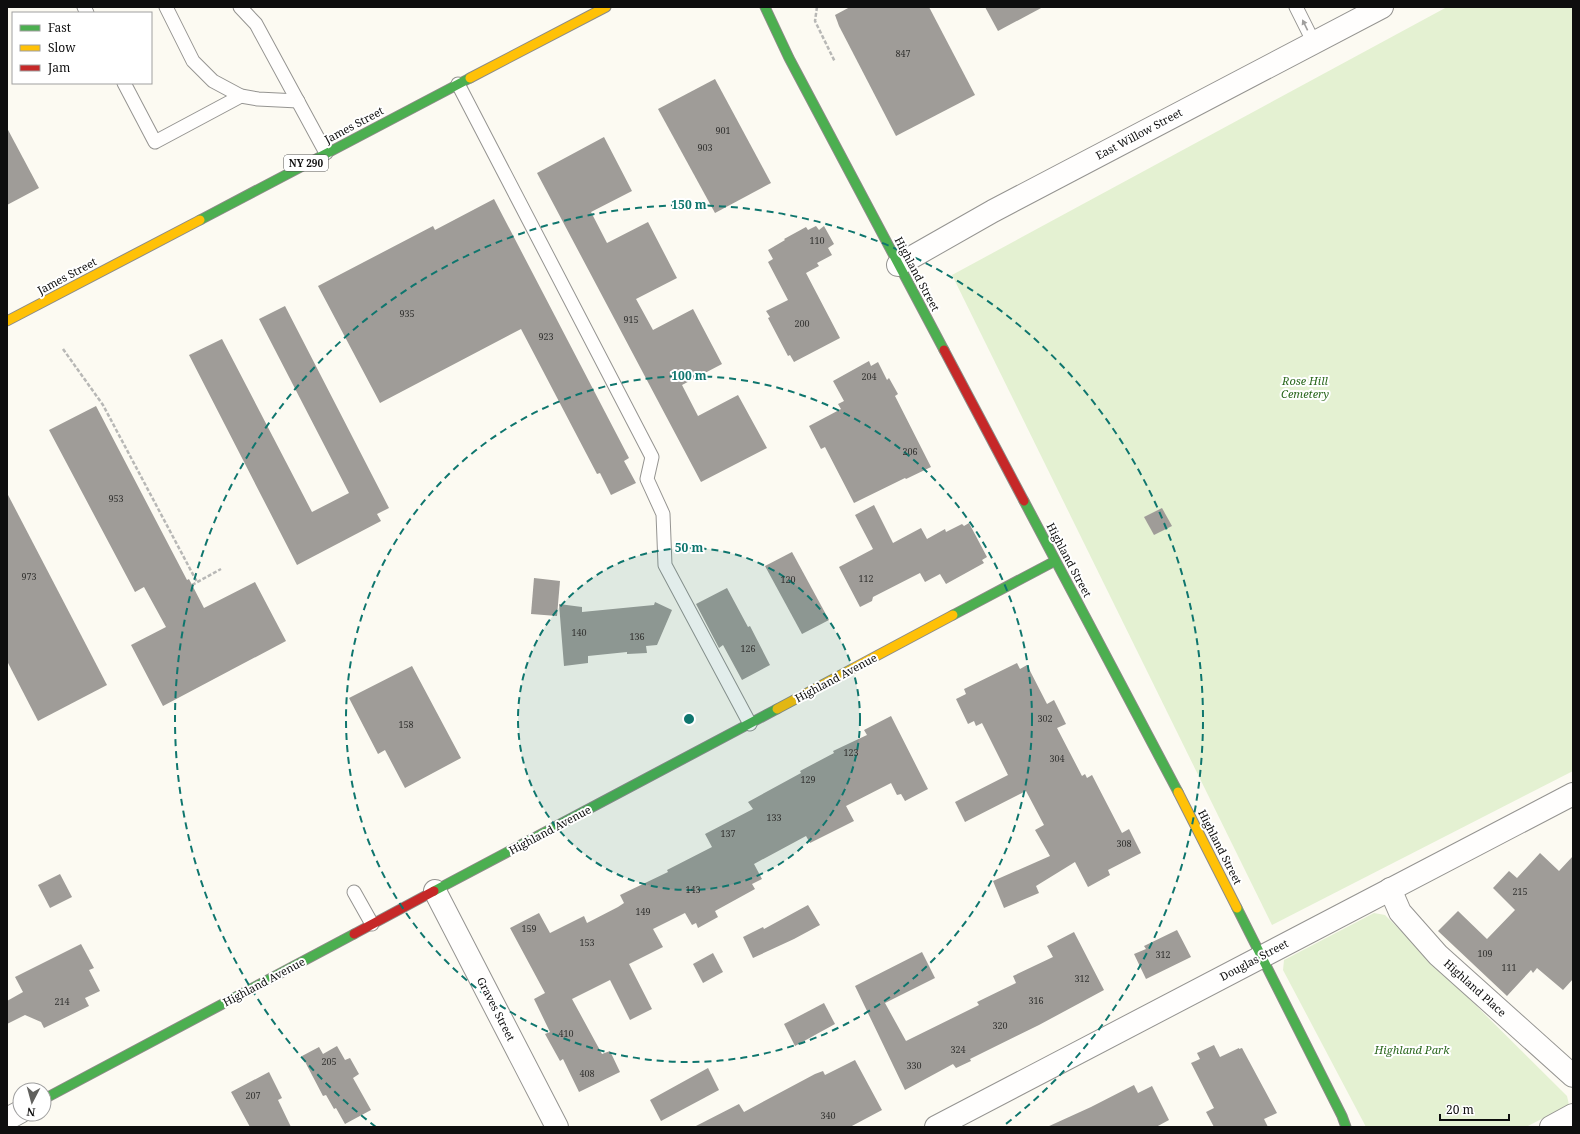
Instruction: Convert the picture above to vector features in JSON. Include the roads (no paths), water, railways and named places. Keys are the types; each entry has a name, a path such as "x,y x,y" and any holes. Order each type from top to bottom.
{"street":[{"name":"James Street","path":"7,321 606,7"},
{"name":"Highland Street","path":"765,7 789,58 898,265 1164,762 1342,1116 1346,1127"},
{"name":"East Willow Street","path":"898,265 1000,207 1382,7"},
{"name":"Highland Avenue","path":"52,1095 1056,561"},
{"name":"Douglas Street","path":"936,1127 1573,794"},
{"name":"Highland Place","path":"1390,889 1400,912 1438,955 1573,1076"},
{"name":"Graves Street","path":"435,891 557,1127"},
{"path":"1551,1127 1573,1115"}],"lane":[{"path":"166,7 192,60 212,81 241,96 258,99 298,101"},
{"path":"240,7 256,24 326,153"},
{"path":"1296,7 1314,43"},
{"path":"125,84 155,142 241,96"},
{"path":"458,84 652,457 647,479 664,514 665,565 750,724"},
{"path":"354,892 372,924"}],"park label":[{"name":"Rose Hill Cemetery","path":"1305,387"},
{"name":"Highland Park","path":"1412,1050"}]}
